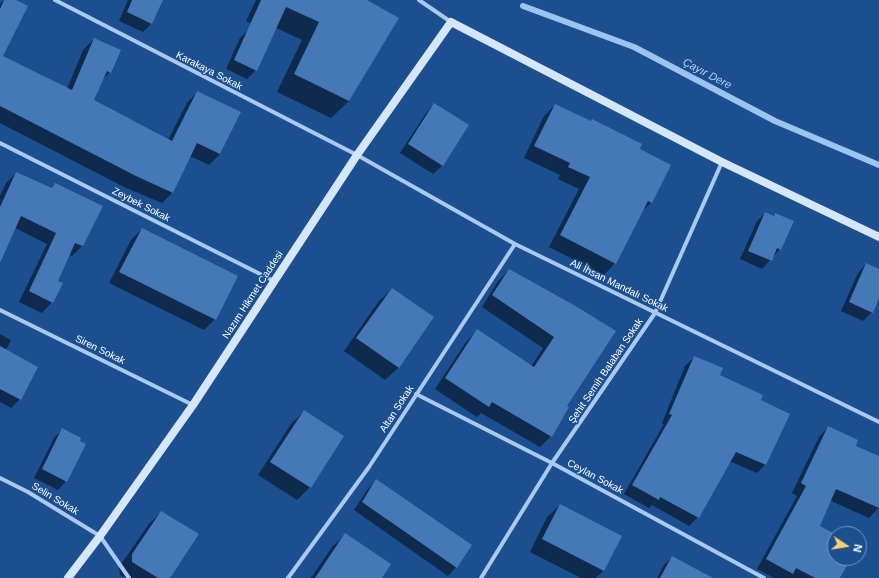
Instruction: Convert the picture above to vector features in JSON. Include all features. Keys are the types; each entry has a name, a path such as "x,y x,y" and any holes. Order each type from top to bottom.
{"street":[{"name":"Karakaya Sokak","path":"55,0 357,155"},
{"path":"419,0 451,22 722,162 879,237"},
{"name":"Nazım Hikmet Caddesi","path":"68,578 100,536 193,405 357,155 451,22"},
{"name":"Zeybek Sokak","path":"0,143 274,281"},
{"name":"Ali İhsan Mandalı Sokak","path":"357,155 515,244 879,422"},
{"name":"Şehit Semih Balaban Sokak","path":"481,578 552,463 655,313 722,162"},
{"name":"Altan Sokak","path":"288,578 369,467 515,244"},
{"name":"Siren Sokak","path":"0,310 193,405"},
{"name":"Ceylan Sokak","path":"416,394 552,463 764,578"},
{"name":"Selin Sokak","path":"0,478 28,492 100,536"},
{"path":"100,536 129,578"}],"building":[{"path":"4,0 16,0 28,6 3,56 72,90 94,38 121,50 111,73 107,71 94,100 172,141 197,91 241,112 220,154 197,143 173,193 136,176 0,106 0,9"},
{"path":"132,0 163,0 152,24 127,12"},
{"path":"261,0 367,0 399,18 349,101 294,74 319,22 286,7 257,71 234,60"},
{"path":"434,103 469,125 443,166 408,144"},
{"path":"555,104 591,121 592,119 642,144 640,149 671,165 652,203 648,201 616,264 560,235 590,177 568,167 570,163 534,146"},
{"path":"16,172 52,188 55,183 103,206 83,246 75,243 58,281 63,283 53,303 29,291 56,233 21,216 0,263 0,207"},
{"path":"765,212 774,216 775,213 794,221 781,250 777,248 772,261 748,251"},
{"path":"142,228 238,276 216,320 119,272"},
{"path":"866,263 879,269 879,298 873,313 849,302"},
{"path":"509,269 574,305 616,331 567,406 569,407 552,437 492,402 489,407 445,378 477,329 534,367 554,337 492,295"},
{"path":"392,288 434,317 399,368 356,338"},
{"path":"0,346 38,367 21,400 0,389"},
{"path":"694,356 723,368 720,375 763,395 761,400 790,414 766,465 736,452 699,518 660,497 659,500 632,485 672,415 669,414"},
{"path":"304,410 344,436 311,488 270,462"},
{"path":"828,426 858,440 856,446 879,456 879,508 836,489 820,526 827,530 827,566 847,566 840,578 815,578 796,568 793,574 766,559 806,486 801,483"},
{"path":"62,428 81,438 80,441 86,444 67,482 42,469"},
{"path":"376,479 472,545 457,568 362,502"},
{"path":"560,504 622,536 604,571 542,539"},
{"path":"161,511 199,534 170,578 158,578 132,562 132,554"},
{"path":"345,533 391,564 382,578 315,578"},
{"path":"672,556 713,578 660,578"}],"waterway":[{"name":"Çayır Dere","path":"523,6 634,47 775,121 879,165"}]}
